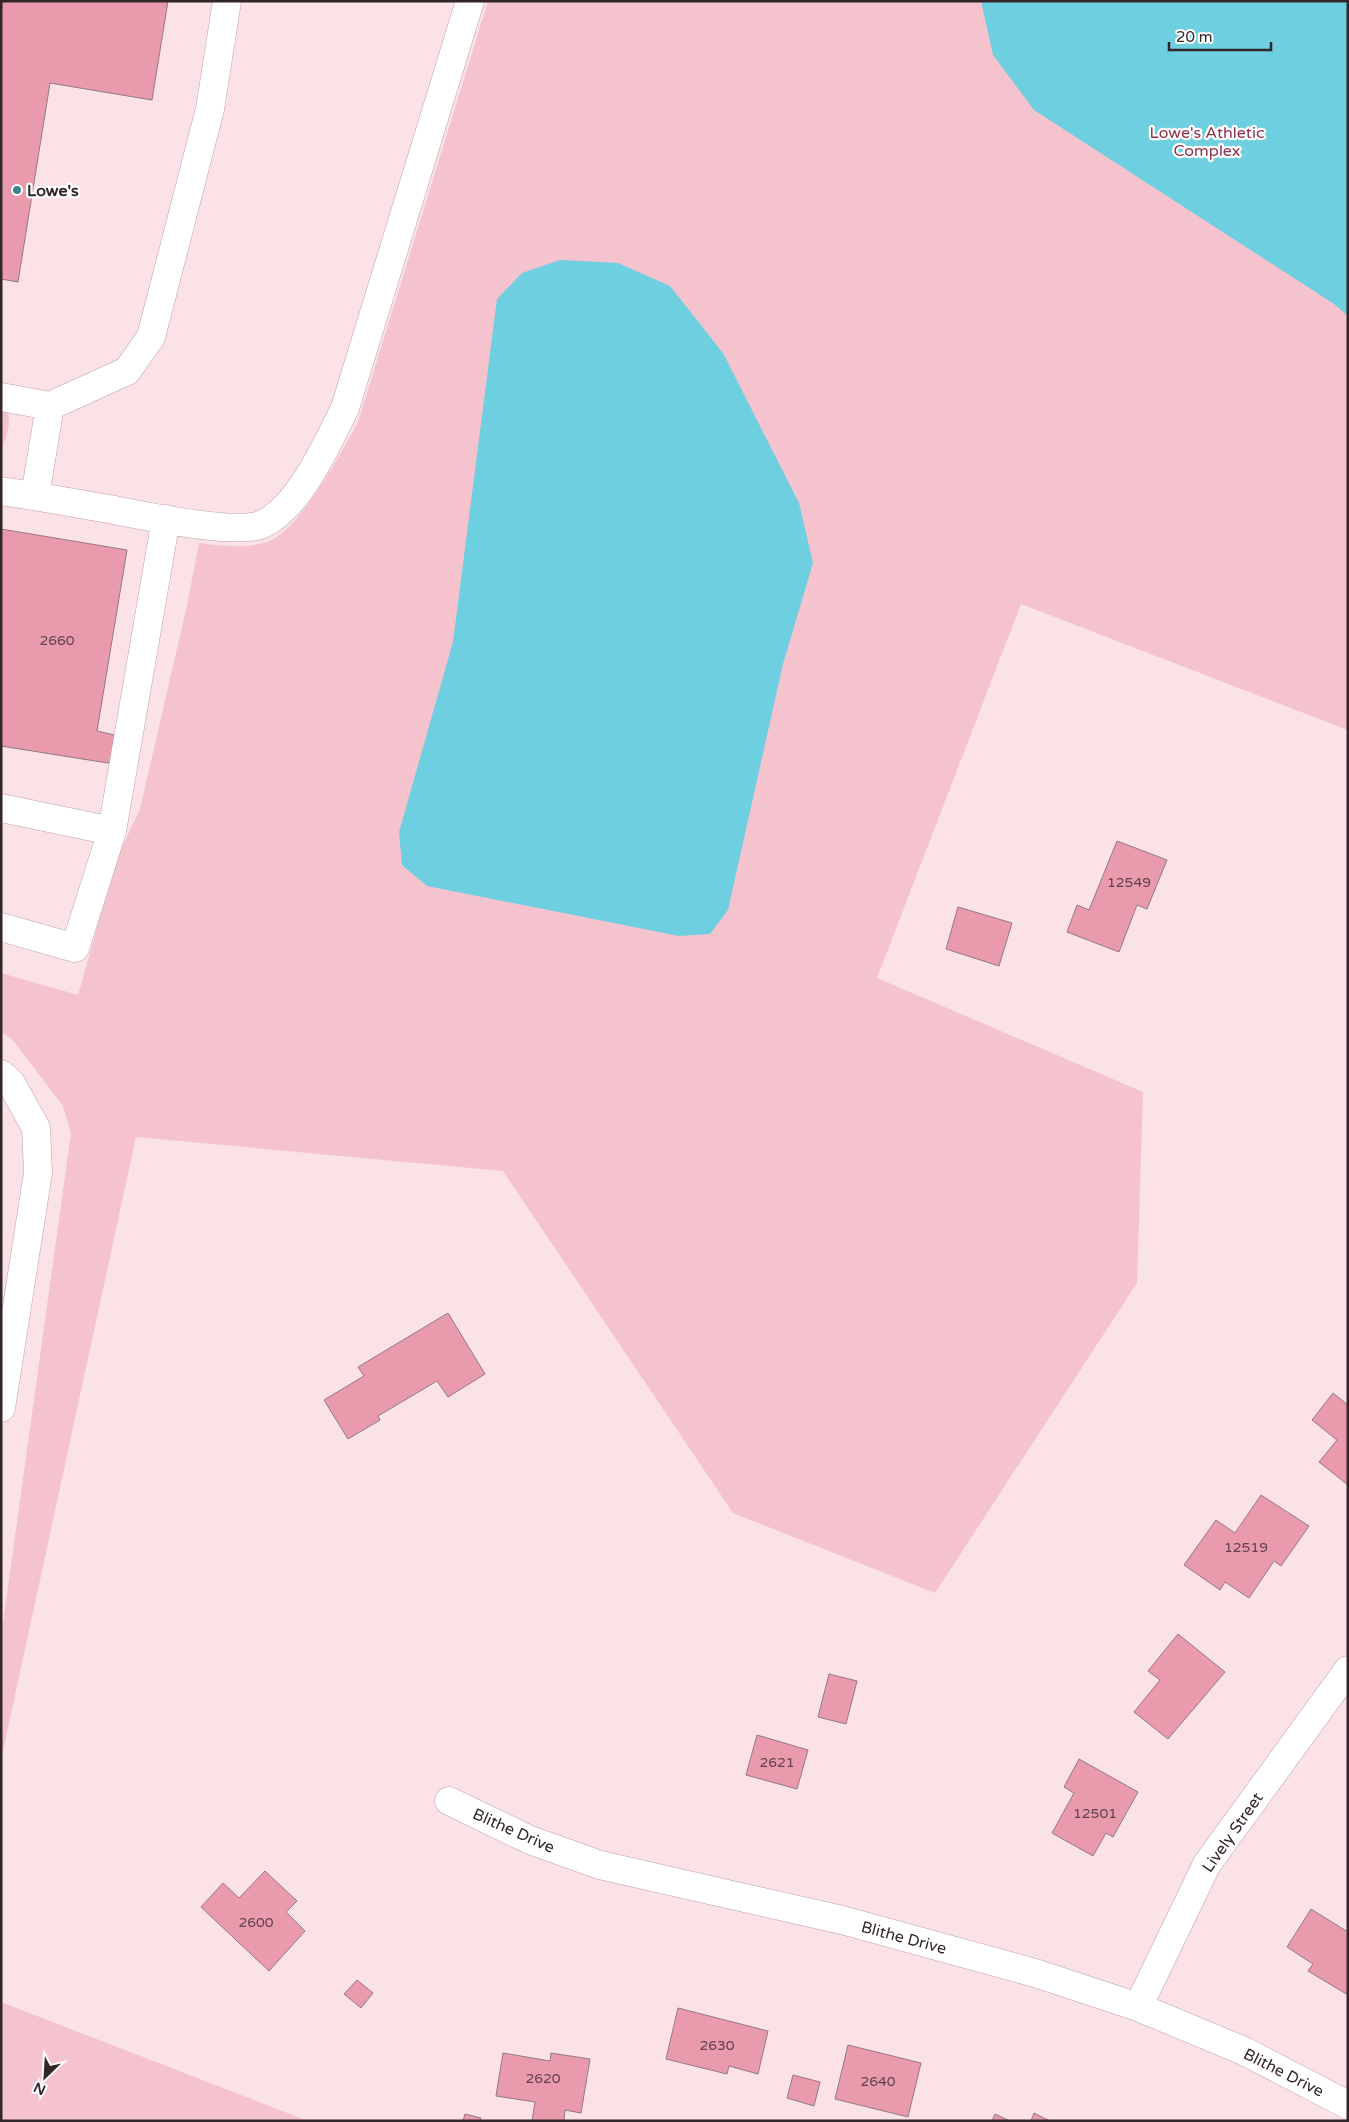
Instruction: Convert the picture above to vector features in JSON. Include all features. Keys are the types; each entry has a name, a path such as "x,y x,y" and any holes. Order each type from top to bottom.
{"street":[{"path":"1,397 50,406 127,371 151,337 210,109 228,1"},
{"path":"1,490 166,519 230,528 262,524 283,509 314,470 345,408 470,1"},
{"path":"35,496 50,406"},
{"path":"1,927 75,948 112,831 166,519"},
{"path":"1,808 112,831"},
{"path":"1,1074 11,1083 36,1128 38,1173 1,1408"},
{"name":"Lively Street","path":"1138,2007 1207,1864 1348,1670"},
{"name":"Blithe Drive","path":"449,1801 530,1840 600,1865 842,1920 1035,1972 1138,2007 1244,2051 1348,2105"}],"green space":[{"path":"488,1 1348,1 1348,730 1021,604 877,978 1143,1092 1137,1283 935,1593 733,1513 503,1171 136,1137 1,1760 1,1637 71,1133 63,1106 12,1039 1,1032 1,973 78,995 116,860 140,809 188,601 199,543 250,546 267,542 279,535 306,507 342,452 358,422"},
{"path":"1,407 6,408 9,423 6,438 1,448"},
{"path":"1,2002 308,2121 1,2121"}],"water":[{"name":"Lowe's Athletic Complex","path":"981,1 1348,1 1348,316 1334,304 1034,110 993,55"},
{"path":"560,260 618,263 670,286 723,353 799,503 813,563 783,664 728,910 710,934 679,936 427,886 402,865 399,832 453,642 497,299 522,273"}],"building":[{"name":"Lowe's","path":"1,1 168,1 152,100 50,83 18,282 1,279"},
{"path":"1,529 127,550 97,731 119,736 114,764 1,746"},
{"path":"1117,841 1167,860 1147,909 1137,905 1119,952 1067,932 1077,905 1089,910"},
{"path":"958,907 1012,923 999,966 946,949"},
{"path":"448,1313 485,1374 448,1397 437,1381 378,1416 380,1420 348,1439 324,1400 364,1376 358,1367"},
{"path":"1333,1393 1348,1405 1348,1485 1319,1462 1337,1440 1312,1420"},
{"path":"1261,1495 1309,1526 1281,1566 1274,1561 1249,1598 1225,1582 1220,1590 1184,1565 1216,1520 1235,1533"},
{"path":"1178,1634 1225,1672 1168,1739 1134,1712 1160,1680 1148,1671"},
{"path":"829,1674 857,1681 846,1724 818,1717"},
{"path":"757,1735 808,1750 797,1789 746,1775"},
{"path":"1079,1759 1138,1792 1113,1837 1106,1833 1093,1856 1052,1833 1074,1793 1064,1787"},
{"path":"265,1871 297,1901 286,1912 305,1931 269,1971 201,1907 223,1883 239,1898"},
{"path":"1311,1909 1348,1932 1348,1995 1308,1971 1313,1964 1287,1947"},
{"path":"357,1980 373,1993 361,2008 344,1994"},
{"path":"678,2008 768,2031 758,2074 729,2066 727,2074 666,2059"},
{"path":"848,2045 921,2063 908,2117 835,2099"},
{"path":"503,2053 550,2061 551,2053 590,2059 581,2113 565,2110 564,2121 532,2121 535,2102 496,2096"},
{"path":"793,2075 820,2082 814,2106 787,2098"},
{"path":"1034,2113 1050,2121 1031,2121"},
{"path":"465,2114 481,2118 480,2121 463,2121"},
{"path":"995,2114 1010,2121 992,2121"}],"place":[{"name":"Lowe's","path":"17,190"}]}
